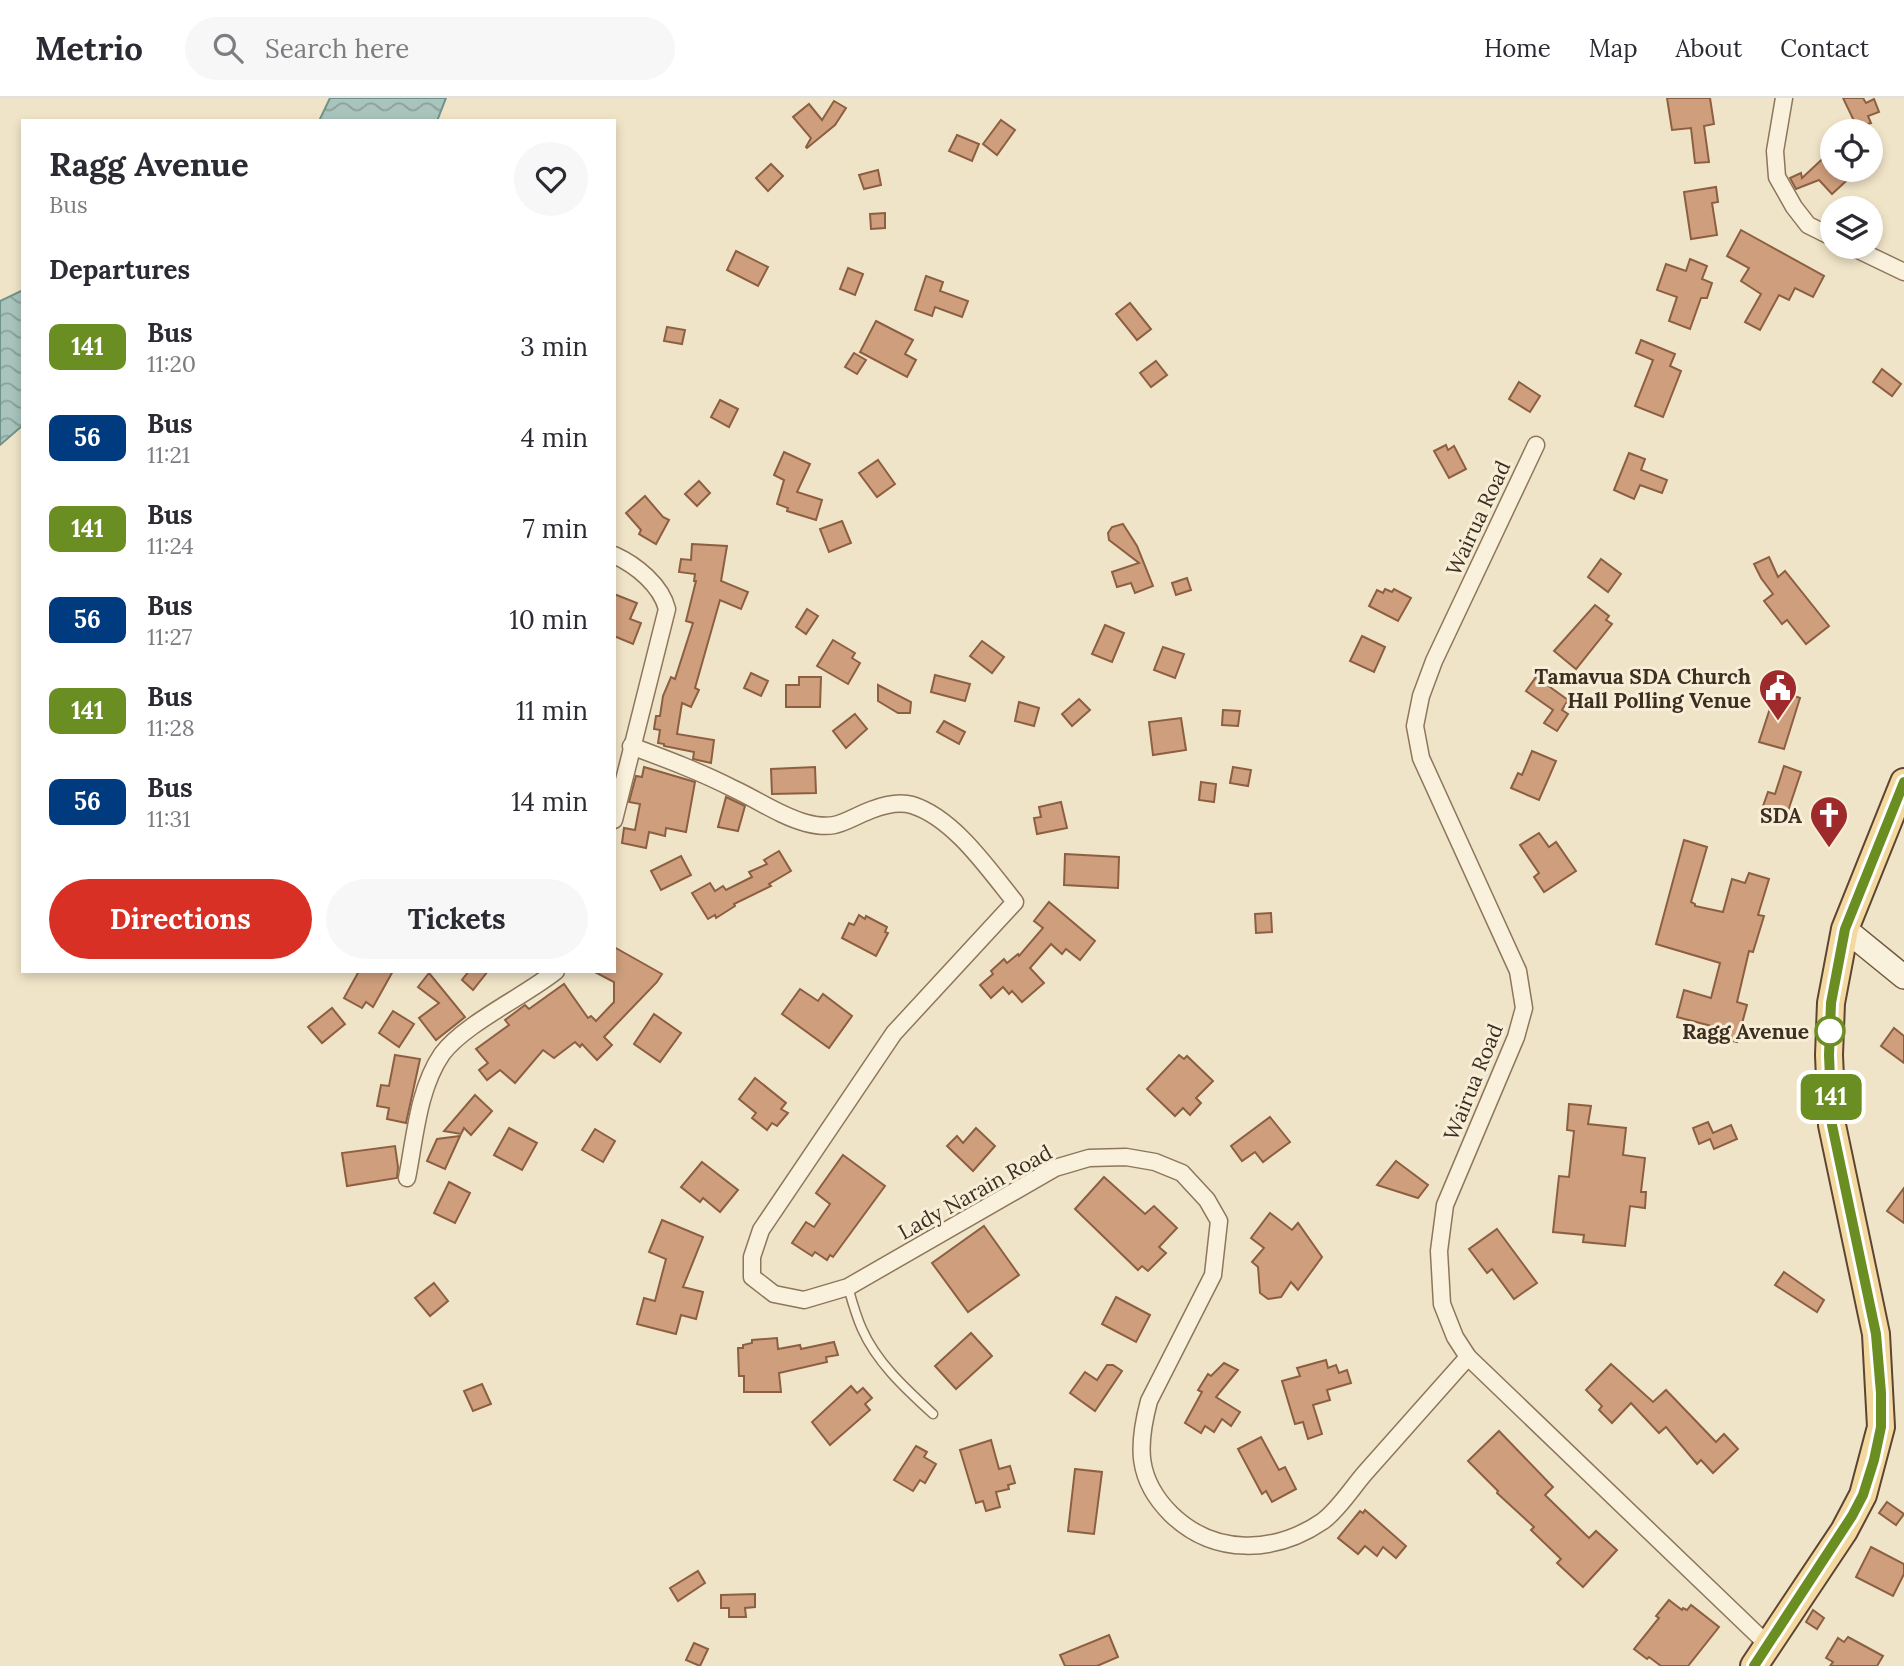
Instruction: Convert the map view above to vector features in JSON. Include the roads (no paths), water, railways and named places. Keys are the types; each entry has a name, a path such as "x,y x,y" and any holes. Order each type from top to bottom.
{"main road":[{"path":"1761,1655 1844,1531 1863,1495 1881,1427 1876,1334 1832,1125 1829,1055 1831,1003 1845,929 1904,782"},
{"path":"1845,929 1904,977"}],"street":[{"path":"1784,98 1775,151 1777,177 1808,225 1820,231"},
{"path":"1877,259 1904,272"},
{"name":"Wairua Road","path":"1536,445 1434,662 1421,696 1415,726 1421,758 1518,971 1524,1008 1516,1037 1445,1205 1439,1251 1441,1304 1455,1337 1468,1357 1761,1655"},
{"path":"616,556 652,581 664,596 667,609 616,811"},
{"name":"Lady Narain Road","path":"631,746 721,782 788,818 810,824 834,827 873,809 895,803 912,805 933,815 958,834 1016,902 894,1033 761,1230 752,1257 752,1277 774,1294 804,1300 848,1287 1055,1168 1089,1158 1126,1157 1155,1162 1182,1174 1207,1200 1219,1221 1213,1275 1149,1401 1144,1421 1142,1469 1168,1511 1187,1529 1209,1541 1236,1545 1258,1546 1291,1538 1324,1520 1468,1357"},
{"path":"407,1178 427,1084 443,1053 455,1041 552,973"}],"lane":[{"path":"848,1287 861,1328 872,1349 933,1414"}],"water":[{"path":"330,98 446,98 438,119 320,119"},
{"path":"21,291 21,427 0,445 0,301"}],"place":[{"name":"Tamavua SDA Church Hall Polling Venue","path":"1778,722"},
{"name":"SDA","path":"1829,849"},
{"name":"Ragg Avenue","path":"1830,1031"}]}
